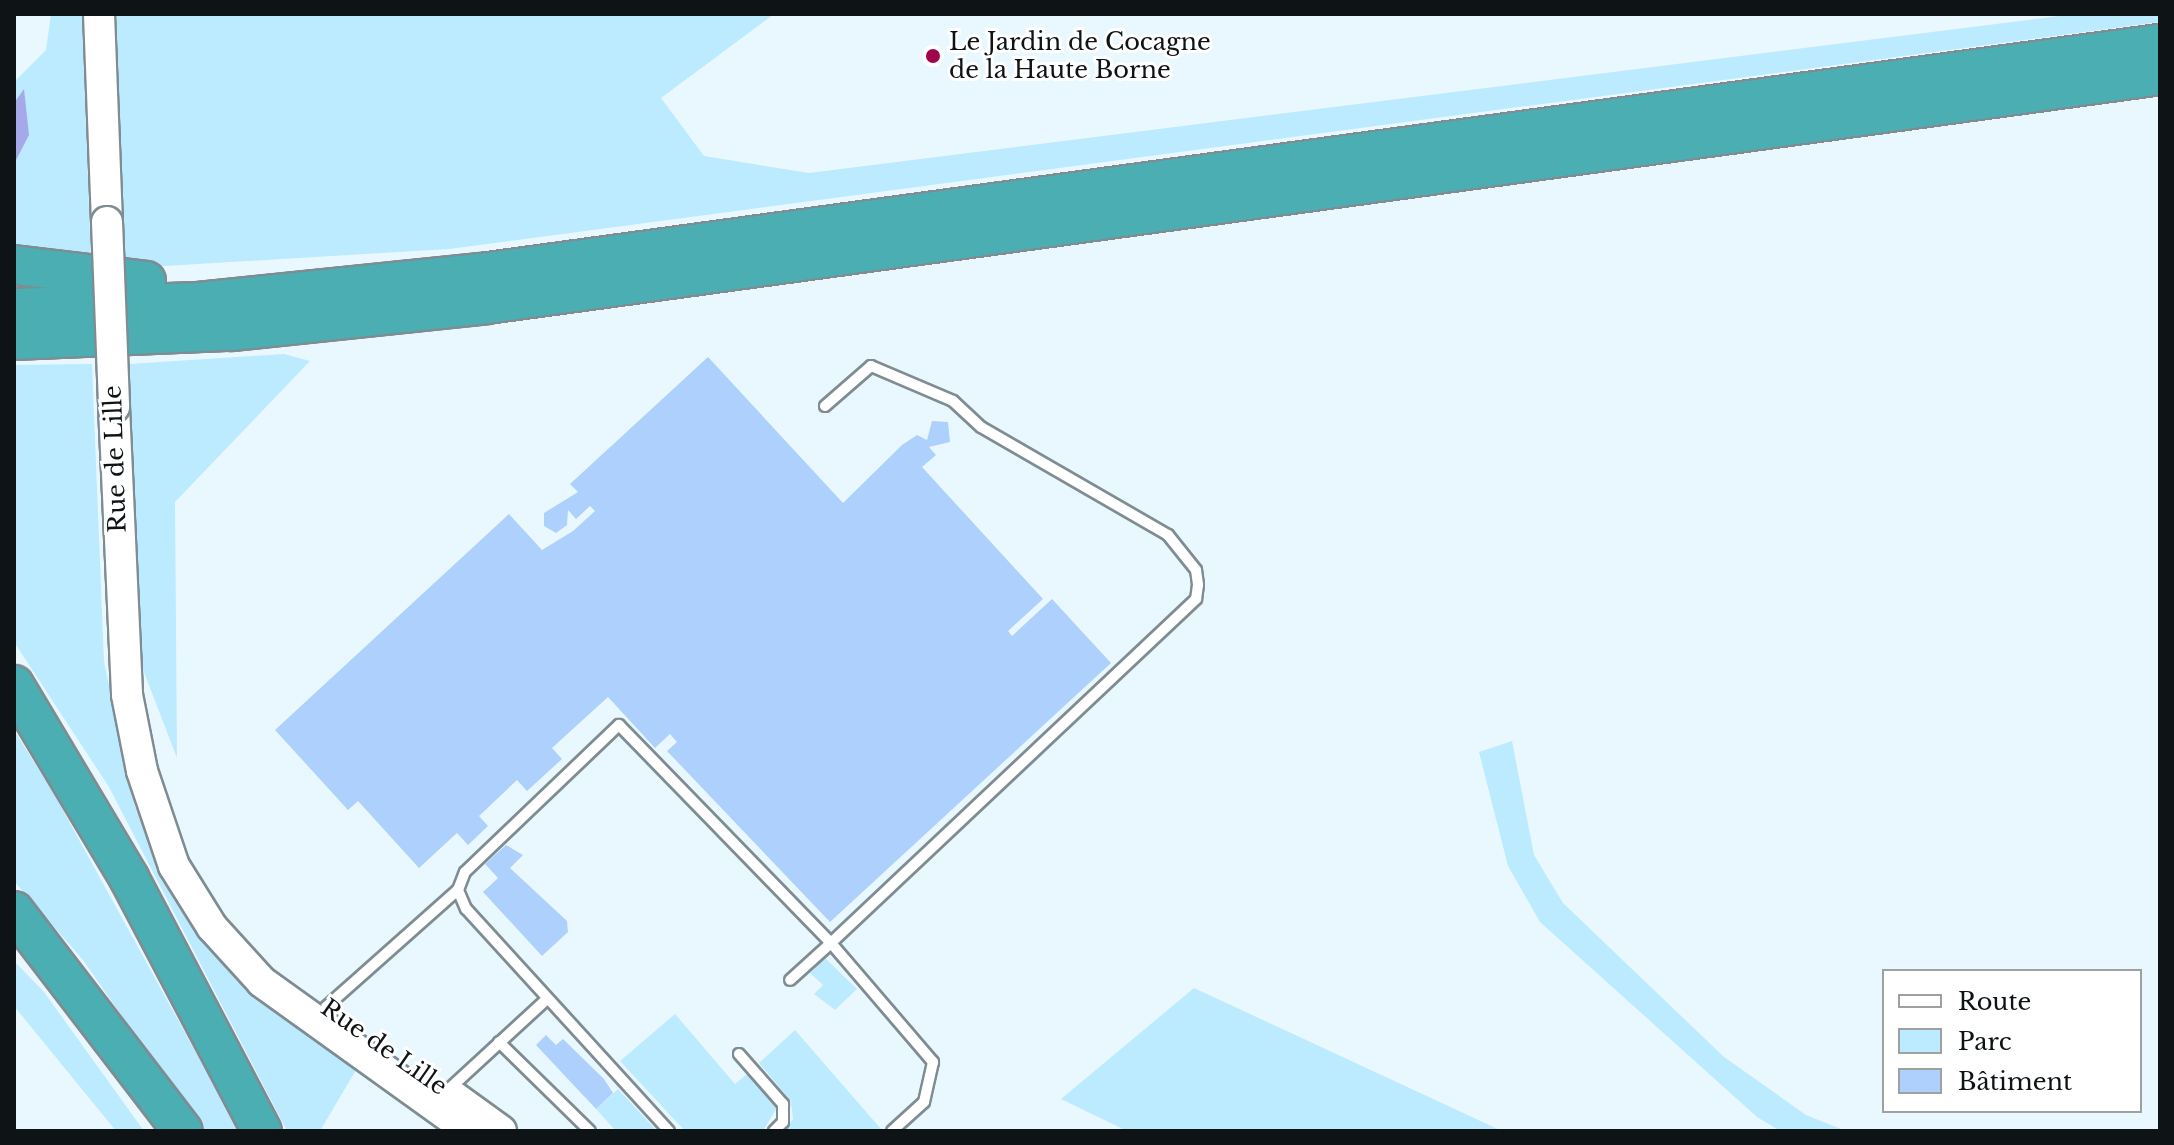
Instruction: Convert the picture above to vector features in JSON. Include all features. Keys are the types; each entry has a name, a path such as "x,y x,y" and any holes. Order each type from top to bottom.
{"highway":[{"path":"14,308 272,296 548,264 2160,44"},
{"path":"14,340 232,331 473,306 2160,75"},
{"path":"14,265 221,283 548,264"},
{"path":"14,685 129,878 262,1131"},
{"path":"14,911 183,1131"}],"main road":[{"name":"Rue de Lille","path":"99,14 125,678 154,809 182,880 236,956 286,1001 439,1098 501,1131"},
{"name":"Rue de Lille","path":"154,809 235,927 326,1007 439,1098 469,1131"}],"lane":[{"path":"790,980 1196,599 1198,585 1196,570 1168,535 981,427 953,401 871,366 825,406"},
{"path":"326,1007 458,890 465,872 520,815 619,725 831,943 933,1062 924,1102 892,1131"},
{"path":"458,890 466,909 669,1131"},
{"path":"439,1098 547,999"},
{"path":"499,1042 590,1131"},
{"path":"739,1054 783,1104 783,1122 774,1131"}],"green space":[{"path":"51,14 82,14 91,263 14,244 14,82 46,50"},
{"path":"115,14 774,14 661,98 704,156 809,173 2075,14 2160,14 2160,22 449,249 148,267 126,262"},
{"path":"284,354 310,361 175,502 177,758 142,667 129,364"},
{"path":"92,364 104,662 135,807 164,870 242,981 356,1070 320,1131 287,1131 109,787 14,642 14,365"},
{"path":"14,730 55,796 239,1131 202,1131 83,960 14,881"},
{"path":"1512,741 1534,855 1563,903 1724,1057 1806,1115 1846,1131 1780,1131 1757,1117 1540,922 1508,866 1479,752"},
{"path":"825,958 857,989 835,1010 814,994 823,985 810,973"},
{"path":"14,961 44,992 144,1131 116,1131 14,1006"},
{"path":"1194,988 1502,1131 1127,1131 1061,1099"},
{"path":"675,1014 735,1084 747,1074 778,1106 763,1131 685,1131 620,1061"},
{"path":"795,1030 881,1129 783,1131 793,1119 791,1101 759,1063"},
{"path":"618,1089 657,1131 616,1131 596,1109"}],"water":[{"path":"24,89 29,135 14,164 14,103"}],"building":[{"path":"708,357 843,503 902,445 917,435 927,440 932,421 948,422 950,442 929,447 936,455 922,467 1043,599 1008,631 1012,636 1052,599 1111,663 830,922 667,751 677,742 670,734 655,748 608,697 552,748 562,759 527,791 517,780 479,816 488,826 468,845 457,833 419,868 358,801 348,810 275,730 509,514 542,550 573,531 595,511 590,506 576,519 568,510 567,525 556,533 544,526 544,513 578,492 570,484"},
{"path":"506,845 523,855 510,868 567,921 568,932 542,956 483,892 498,878 485,864"},
{"path":"546,1035 556,1045 563,1039 604,1079 613,1093 596,1109 536,1045"}],"place":[{"name":"Le Jardin de Cocagne de la Haute Borne","path":"933,56"}]}
